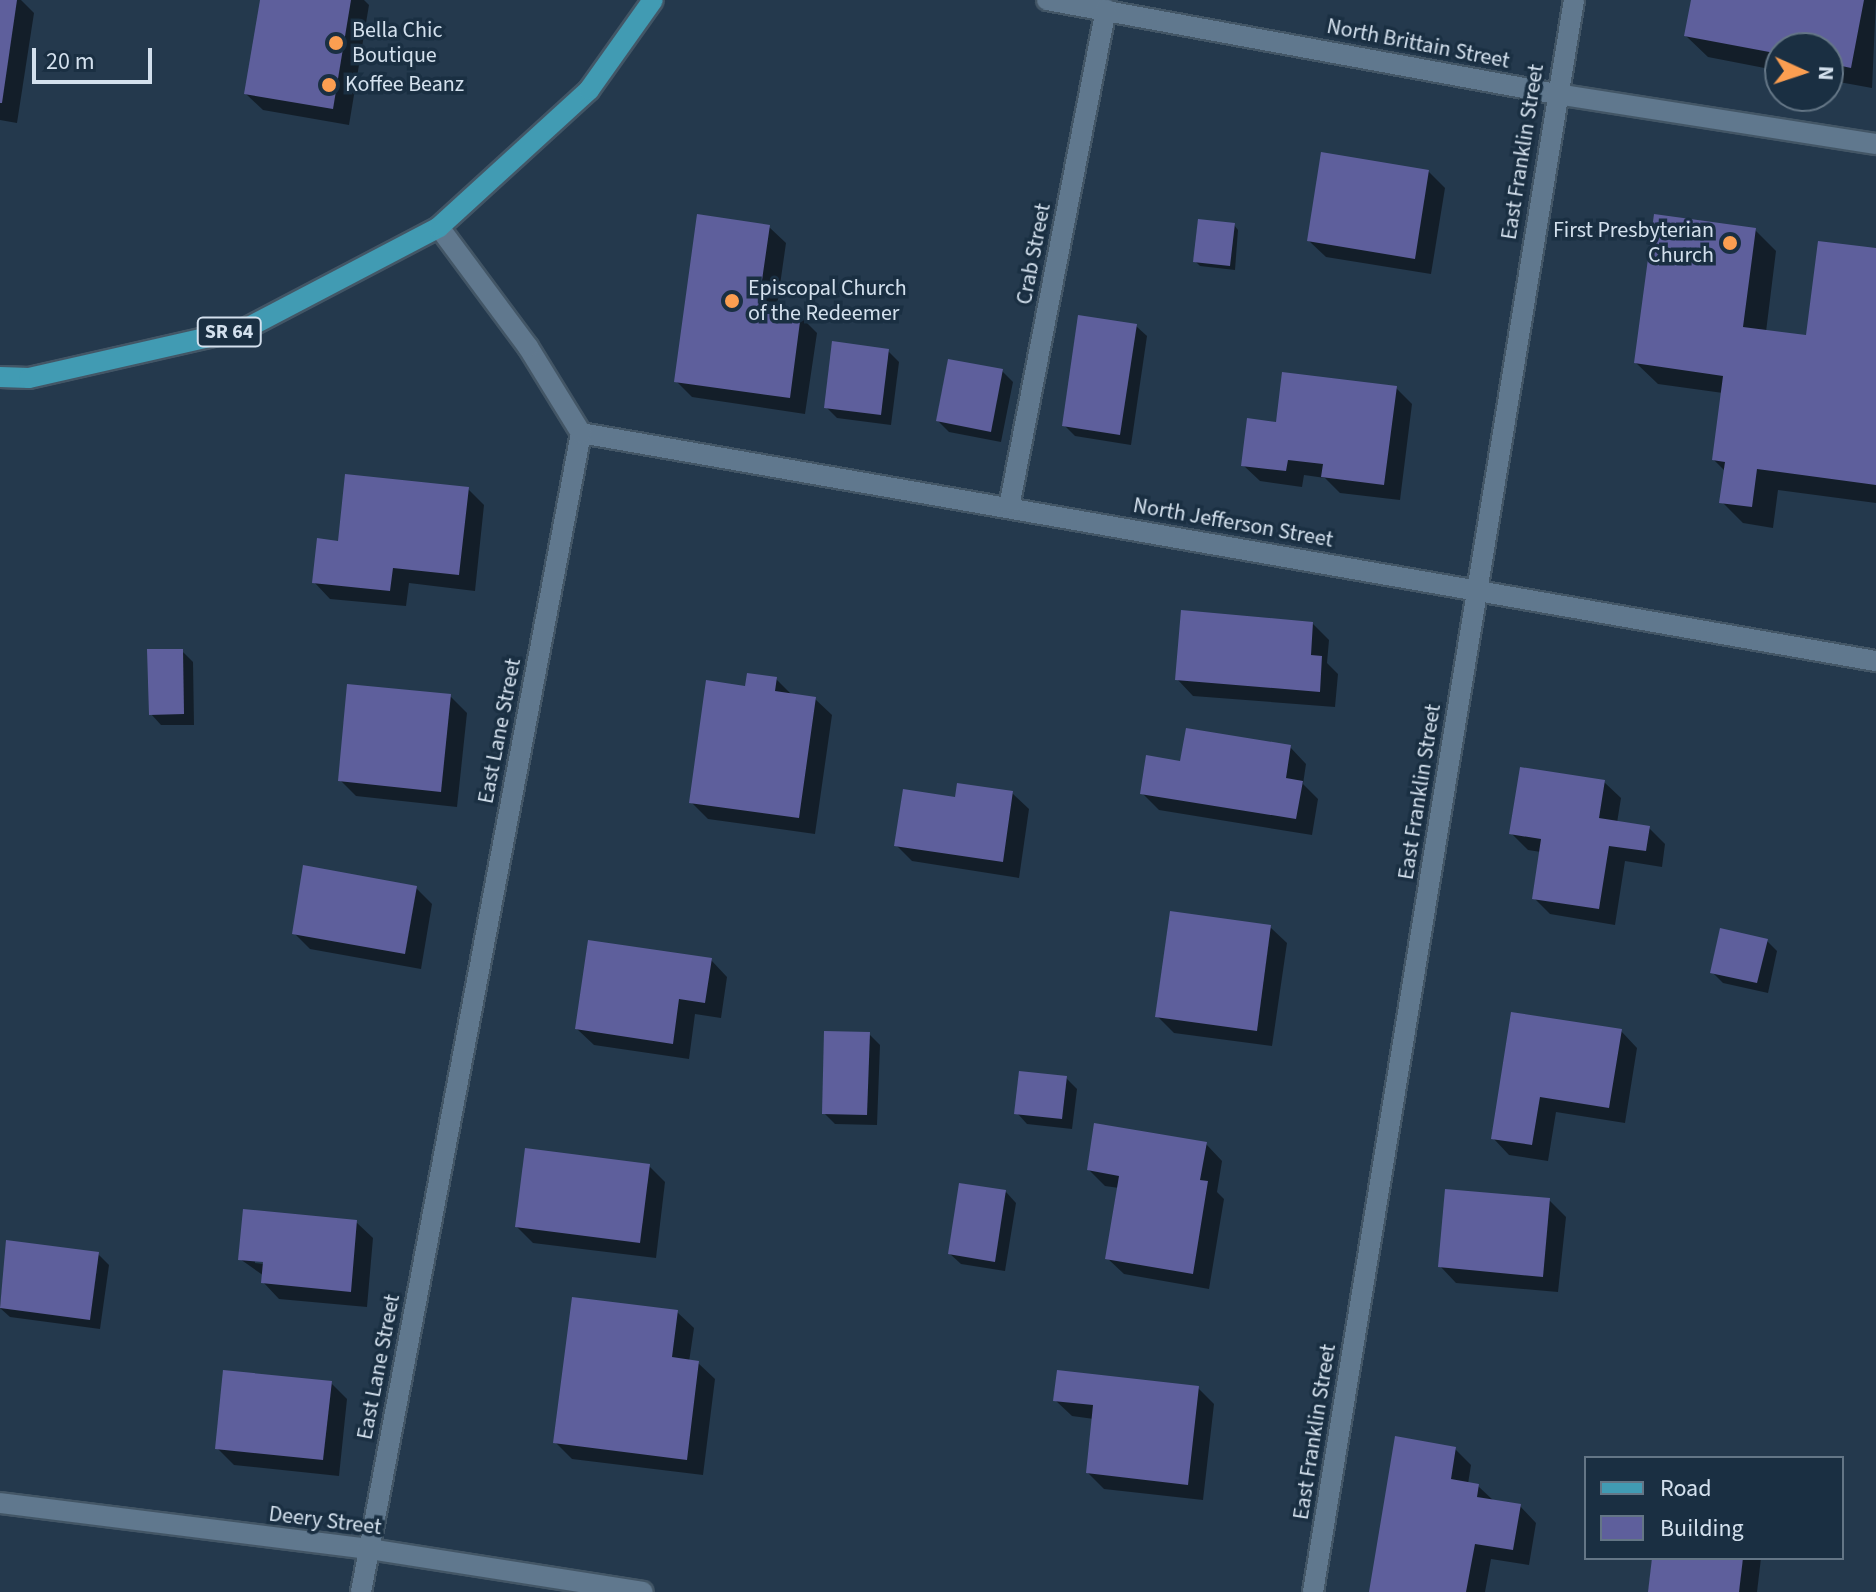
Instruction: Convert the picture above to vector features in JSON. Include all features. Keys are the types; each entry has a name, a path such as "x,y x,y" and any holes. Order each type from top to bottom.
{"main road":[{"name":"SR 64","path":"0,377 29,378 245,329 439,227 589,90 653,0"}],"street":[{"name":"North Brittain Street","path":"1047,0 1556,94 1876,144"},
{"name":"East Franklin Street","path":"1313,1592 1478,590 1556,94 1574,0"},
{"name":"Crab Street","path":"1009,507 1106,9"},
{"path":"439,227 528,347 581,433"},
{"name":"North Jefferson Street","path":"581,433 1876,661"},
{"name":"East Lane Street","path":"361,1592 581,433"},
{"name":"Deery Street","path":"0,1503 369,1549 643,1592"}],"building":[{"path":"0,0 17,0 2,103 0,103"},
{"path":"260,0 351,0 333,109 244,94"},
{"path":"1691,0 1864,0 1851,68 1844,66 1844,32 1764,32 1764,51 1684,36"},
{"path":"1321,152 1429,170 1415,259 1307,241"},
{"path":"697,214 770,225 758,308 801,314 790,398 674,382"},
{"path":"1654,214 1756,228 1743,327 1806,335 1818,241 1876,248 1876,485 1757,469 1752,507 1719,503 1725,462 1712,460 1723,376 1634,363"},
{"path":"1198,219 1235,223 1230,266 1193,262"},
{"path":"1078,315 1137,324 1120,435 1062,426"},
{"path":"832,341 889,349 881,415 824,408"},
{"path":"948,359 1003,369 991,432 936,421"},
{"path":"1282,372 1397,386 1384,485 1321,477 1323,464 1288,460 1286,471 1241,466 1247,418 1276,422"},
{"path":"345,474 469,487 459,575 393,568 390,591 312,583 317,538 338,541"},
{"path":"1181,610 1313,622 1311,655 1322,656 1320,692 1175,680"},
{"path":"147,649 183,649 184,714 149,715"},
{"path":"747,673 777,677 775,691 816,697 799,818 689,803 706,680 745,686"},
{"path":"347,684 451,694 441,792 338,781"},
{"path":"1186,728 1291,745 1286,778 1303,781 1296,819 1140,794 1146,755 1180,761"},
{"path":"1520,767 1605,780 1599,818 1650,826 1646,851 1609,846 1599,909 1532,899 1541,839 1509,834"},
{"path":"957,783 1013,791 1003,862 894,846 903,789 955,797"},
{"path":"303,865 417,886 405,954 292,934"},
{"path":"1170,911 1271,925 1257,1031 1155,1017"},
{"path":"1720,928 1768,939 1757,983 1710,973"},
{"path":"588,940 712,958 705,1003 679,999 673,1044 575,1029"},
{"path":"1511,1012 1622,1029 1609,1108 1540,1097 1532,1145 1491,1139"},
{"path":"824,1031 870,1032 867,1115 822,1114"},
{"path":"1019,1071 1067,1076 1062,1119 1014,1114"},
{"path":"1094,1123 1207,1142 1200,1180 1208,1181 1193,1274 1105,1259 1119,1176 1087,1170"},
{"path":"525,1148 650,1164 640,1243 515,1227"},
{"path":"959,1183 1006,1190 995,1262 948,1254"},
{"path":"1445,1189 1550,1198 1543,1277 1438,1267"},
{"path":"243,1209 357,1220 351,1292 261,1283 263,1262 238,1260"},
{"path":"6,1240 99,1252 90,1320 0,1308"},
{"path":"572,1297 678,1310 672,1357 699,1361 687,1460 553,1443"},
{"path":"223,1370 332,1381 323,1460 215,1449"},
{"path":"1057,1370 1199,1386 1188,1485 1086,1473 1093,1405 1053,1401"},
{"path":"1395,1436 1456,1447 1451,1479 1479,1484 1477,1497 1521,1504 1513,1550 1475,1544 1466,1592 1369,1592"},
{"path":"1652,1560 1743,1560 1739,1592 1648,1592"}],"place":[{"name":"Bella Chic Boutique","path":"336,43"},
{"name":"Koffee Beanz","path":"329,85"},
{"name":"First Presbyterian Church","path":"1730,243"},
{"name":"Episcopal Church of the Redeemer","path":"732,301"}]}
